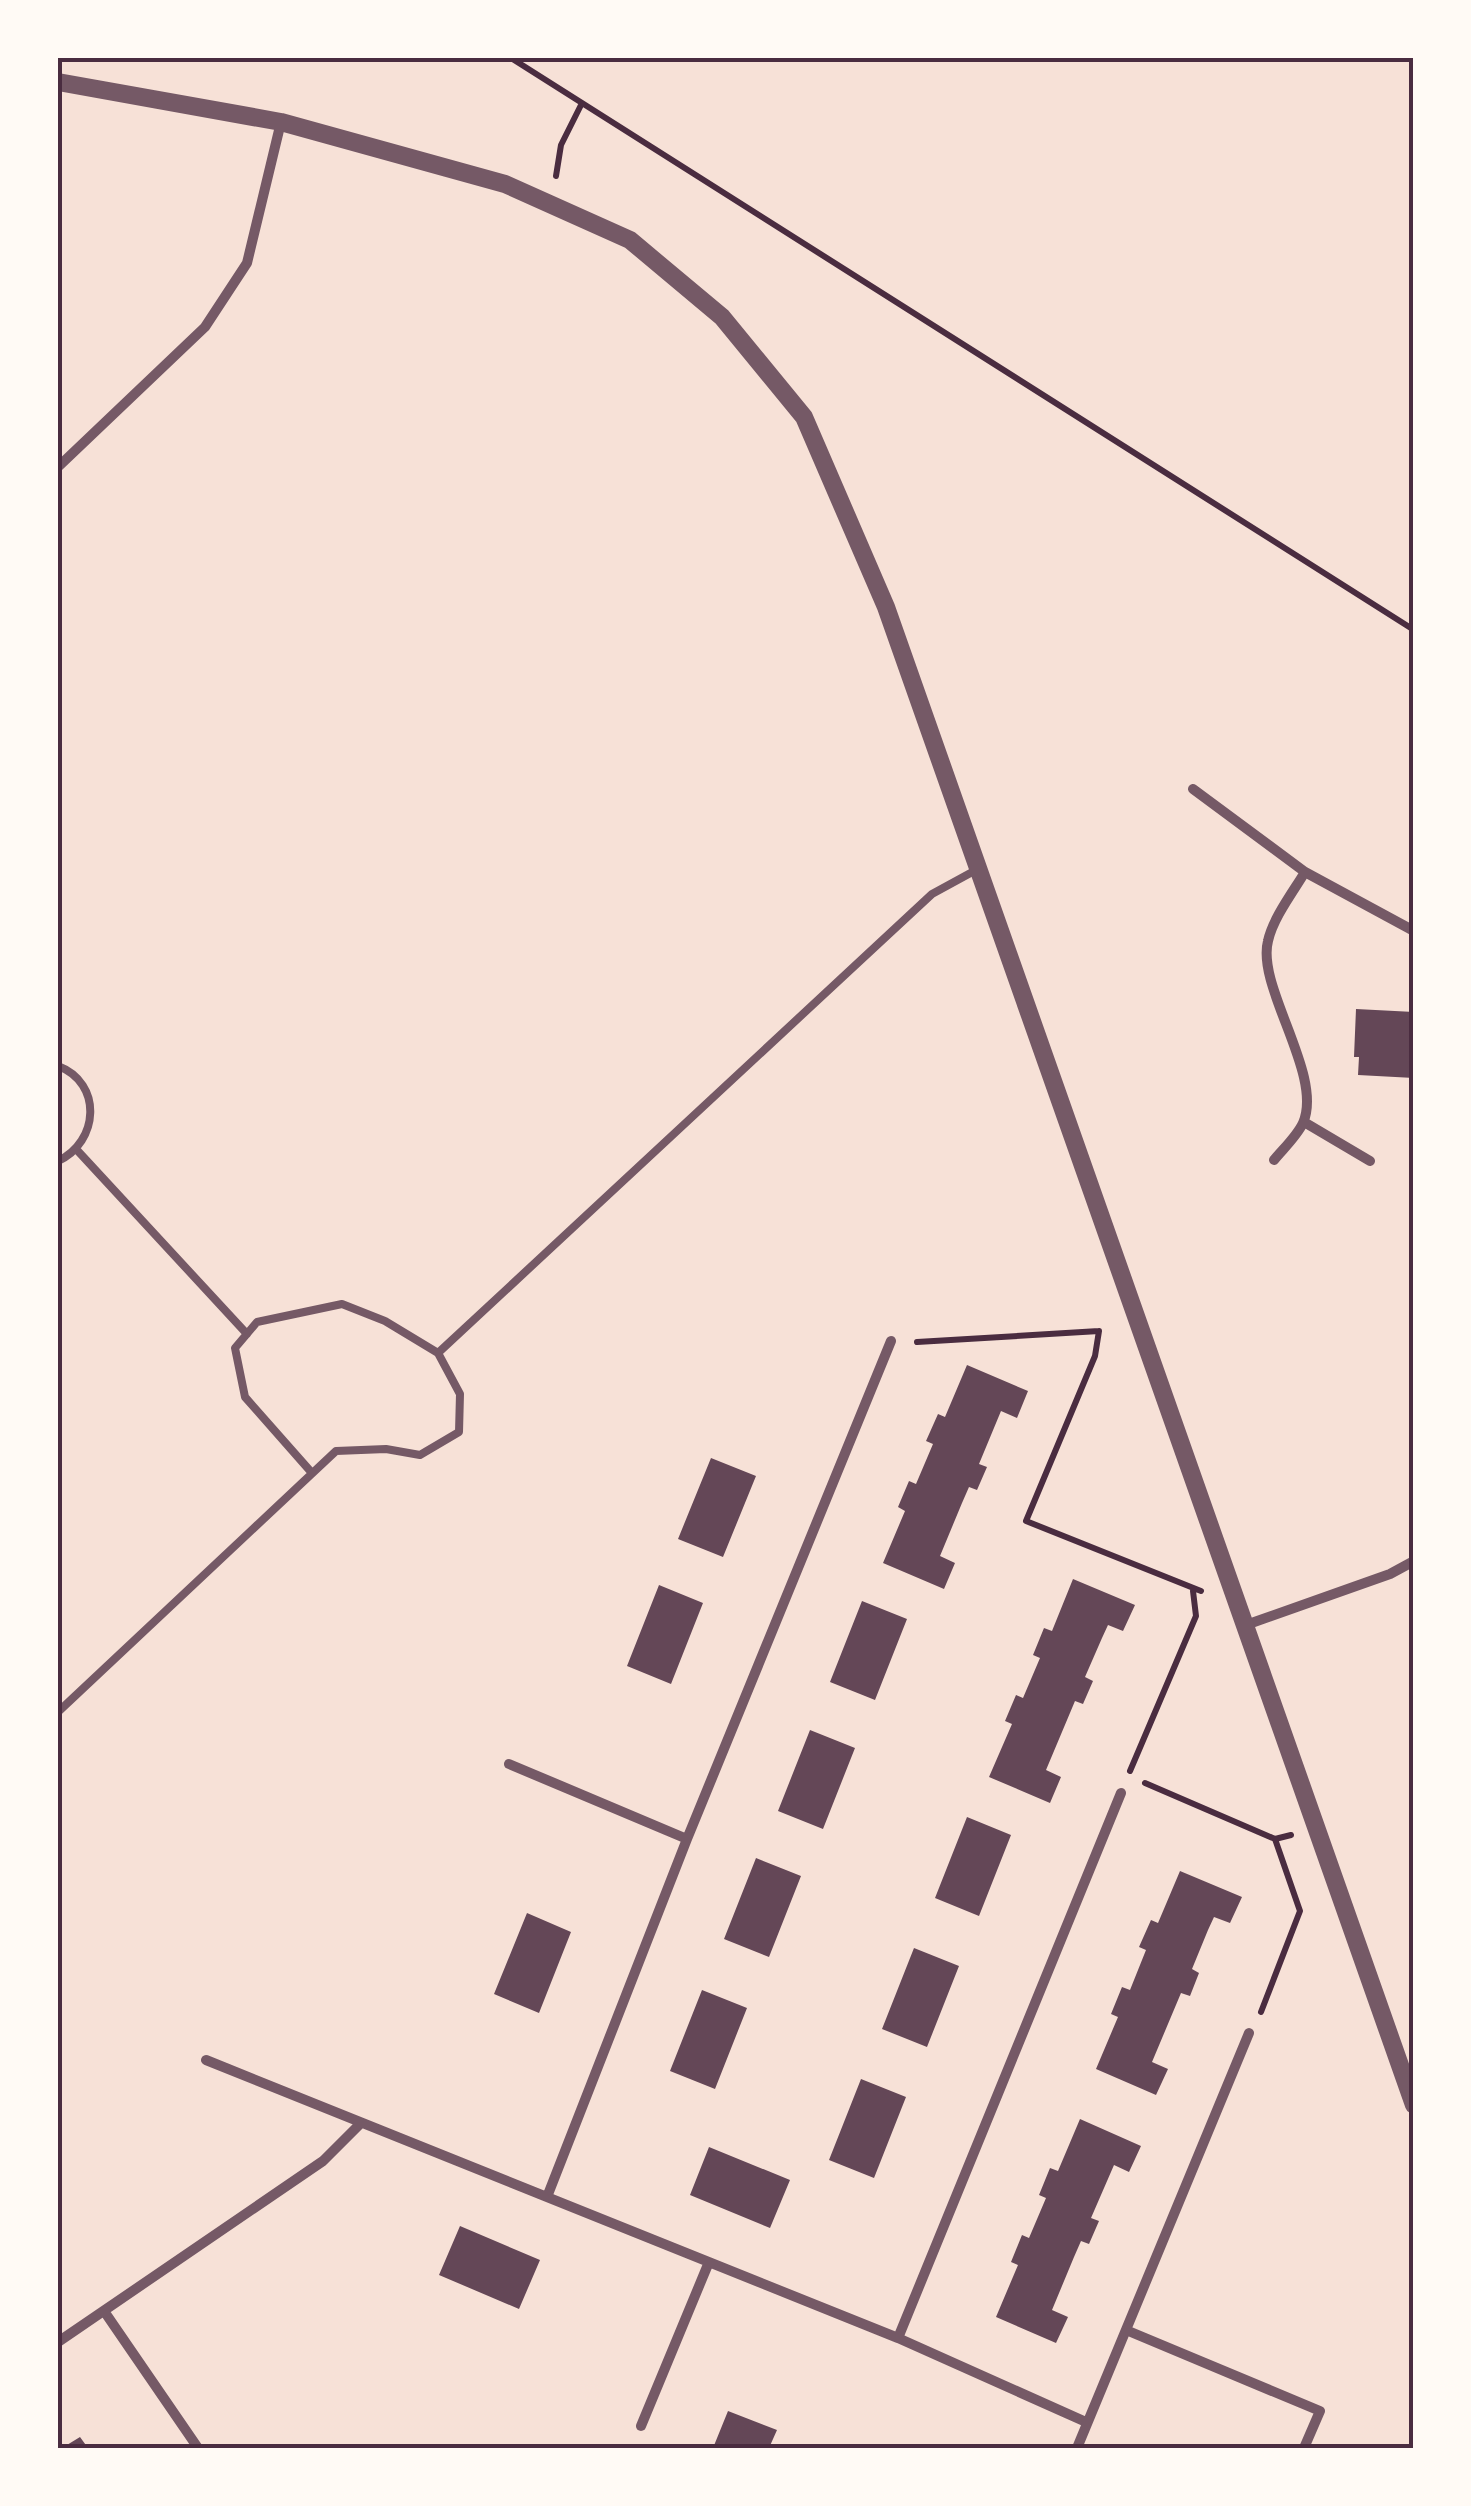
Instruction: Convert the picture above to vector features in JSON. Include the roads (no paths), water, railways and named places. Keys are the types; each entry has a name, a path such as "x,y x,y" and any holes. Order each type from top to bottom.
{"street":[{"path":"58,82 281,122 505,184 552,204 630,240 722,317 804,417 886,607 1414,2104"},
{"path":"58,468 204,327 246,263 281,122"},
{"path":"1193,789 1305,872 1414,930"},
{"path":"1274,1160 1304,1122 1303,1076 1267,965 1268,941 1305,872"},
{"path":"1304,1122 1370,1161"},
{"path":"548,2198 687,1839 891,1341"},
{"path":"1243,1626 1390,1574 1414,1561"},
{"path":"509,1764 687,1839"},
{"path":"898,2338 1120,1793"},
{"path":"1077,2448 1249,2032"},
{"path":"206,2060 898,2338 1086,2422"},
{"path":"58,2342 323,2161 362,2122"},
{"path":"641,2426 709,2262"},
{"path":"104,2311 198,2448"},
{"path":"1126,2330 1320,2410 1304,2448"}],"lane":[{"path":"438,1353 932,894 978,868"},
{"path":"58,1066 80,1082 89,1097 91,1114 88,1130 76,1149 58,1161"},
{"path":"76,1149 247,1334"},
{"path":"58,1712 312,1474 336,1451 386,1449 420,1455 459,1432 460,1394 438,1353 386,1321 342,1304 256,1322 235,1348 245,1397 312,1474"}]}
